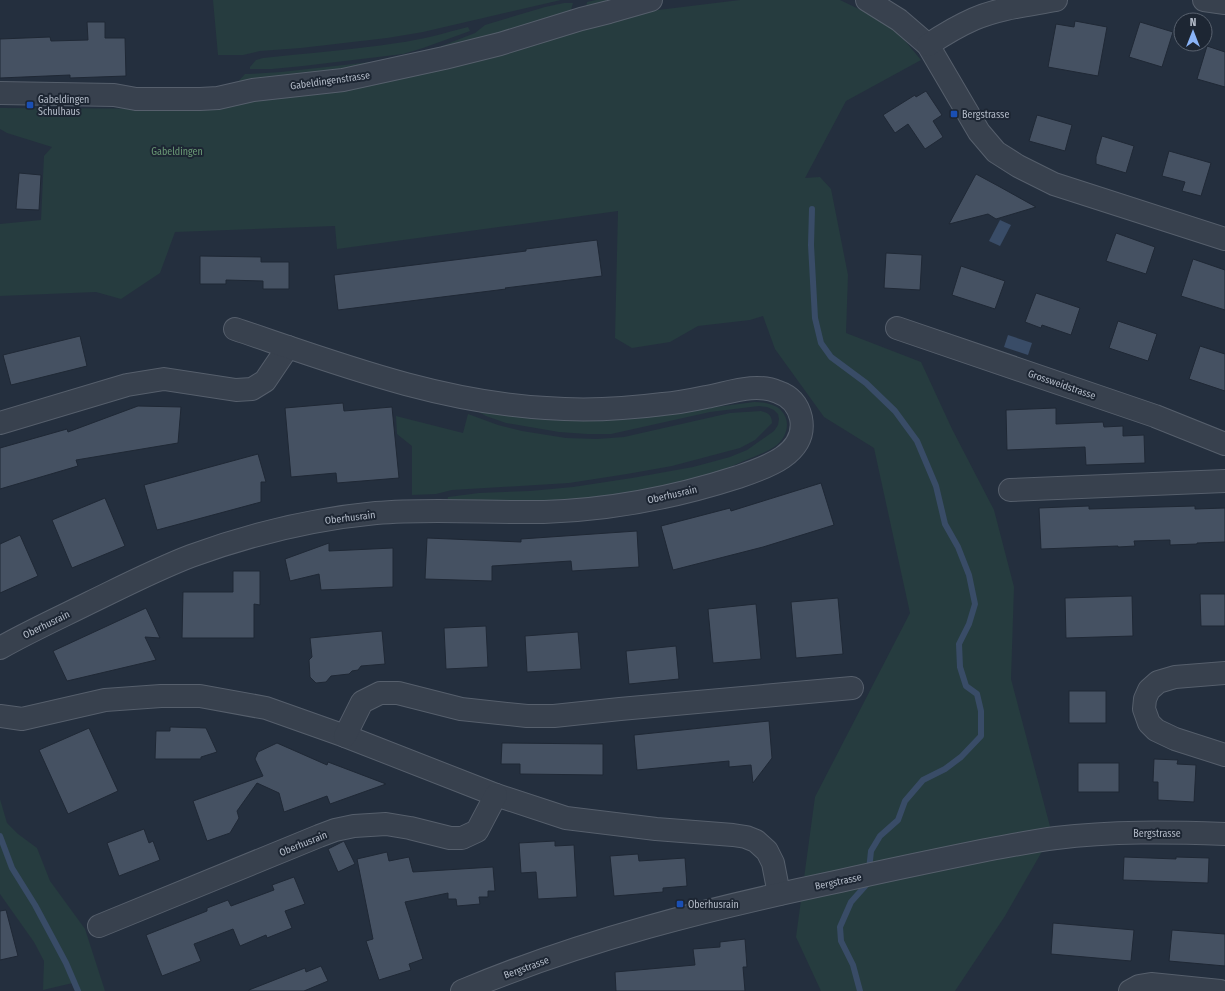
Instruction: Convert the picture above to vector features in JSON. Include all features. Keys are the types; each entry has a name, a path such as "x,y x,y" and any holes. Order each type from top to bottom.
{"street":[{"name":"Gabeldingenstrasse","path":"0,93 114,95 136,98 218,98 259,90 343,80 444,58 500,44 581,19 651,0"},
{"path":"867,0 899,20 928,45 978,132 996,152 1018,166 1054,184 1225,239"},
{"path":"928,45 944,34 975,19 1024,6 1056,0"},
{"path":"1204,0 1225,3"},
{"name":"Grossweidstrasse","path":"897,328 1155,416 1225,444"},
{"name":"Oberhusrain","path":"0,648 126,584 170,565 194,555 269,532 320,520 373,513 413,511 546,512 595,508 680,493 735,478 775,462 788,454 797,444 801,431 802,421 794,402 787,396 774,390 764,388 739,390 669,404 632,408 588,409 525,407 482,402 391,380 235,329"},
{"path":"0,423 127,385 164,379 236,390 252,389 265,381 288,347"},
{"path":"1010,490 1225,482"},
{"path":"1225,673 1175,677 1158,682 1149,690 1145,698 1144,709 1149,723 1156,730 1175,739 1225,755"},
{"path":"345,736 362,702 380,692 398,693 461,709 527,716 554,716 852,688"},
{"path":"0,716 22,719 106,700 161,696 200,696 266,708 345,736 496,795 566,818 656,829 746,837 756,841 767,851 773,863 779,894"},
{"name":"Oberhusrain","path":"99,926 335,830 354,826 386,824 410,828 450,838 462,838 477,831 496,795"},
{"name":"Bergstrasse","path":"462,991 514,971 625,933 683,917 779,894 935,860 1068,836 1164,832 1225,834"},
{"path":"1130,991 1139,986 1150,984 1220,991"}],"green space":[{"path":"213,0 561,0 423,32 387,38 260,51 243,55 218,55"},
{"path":"596,0 626,0 586,7 587,2"},
{"name":"Gabeldingen","path":"740,0 840,0 863,11 894,30 921,60 846,101 805,178 820,177 831,189 848,275 846,333 921,362 952,429 994,510 1014,587 1011,679 1052,834 1005,916 955,991 821,991 796,937 815,797 910,613 874,448 824,417 775,349 763,316 750,320 698,326 670,342 632,348 615,338 618,211 337,249 335,226 175,232 160,273 121,299 96,292 0,296 0,224 41,220 44,156 52,147 7,133 0,129 0,108 219,109 220,105 650,11"},
{"path":"564,3 573,3 571,10 562,19 407,62 235,85 245,74 281,72 398,59 424,53 475,33 485,25 545,7"},
{"path":"468,27 470,31 403,54 303,66 272,69 250,69 256,60 263,58 347,50 406,42"},
{"path":"754,402 777,407 782,412 786,418 787,424 784,437 770,450 715,473 668,485 586,499 525,502 447,501 448,497 479,493 530,491 573,487 693,467 730,457 747,450 774,431 778,425 779,419 778,414 774,410 759,406 710,412 611,434 587,434 559,432 506,423 477,411 647,416"},
{"path":"761,411 769,415 772,423 755,440 740,448 672,466 569,483 452,490 436,494 412,495 412,446 397,434 396,416 463,433 468,414 498,425 522,431 566,438 597,439 624,437 730,413"},
{"path":"0,799 7,823 18,834 37,848 50,881 85,929 105,991 80,991 77,982 43,990 44,961 34,942 0,894"}],"water":[{"path":"1000,220 1011,225 1000,246 989,241"},
{"path":"1008,335 1032,343 1028,355 1004,347"}],"building":[{"path":"1075,21 1107,27 1098,76 1048,67 1056,24 1074,27"},
{"path":"87,22 105,22 105,38 125,38 126,76 70,78 70,75 0,78 0,39 50,37 51,41 88,40"},
{"path":"1140,22 1173,32 1162,67 1129,57"},
{"path":"1213,48 1225,52 1225,87 1197,79 1205,52 1213,52"},
{"path":"926,91 942,115 933,121 943,137 925,149 908,124 895,133 883,115 915,95 916,97"},
{"path":"1037,115 1072,125 1065,151 1029,141"},
{"path":"1102,136 1134,146 1126,173 1096,164 1096,157"},
{"path":"1169,151 1211,163 1201,196 1182,191 1185,182 1162,176"},
{"path":"19,173 41,175 39,210 16,209"},
{"path":"976,174 1036,207 996,219 988,214 949,224"},
{"path":"1116,233 1155,247 1146,274 1106,261"},
{"path":"597,240 602,276 338,310 334,275 526,251 526,249"},
{"path":"886,253 922,255 920,290 884,288"},
{"path":"200,256 261,257 261,262 289,262 289,289 263,289 263,281 226,280 226,284 200,284"},
{"path":"1193,259 1225,270 1225,310 1181,296"},
{"path":"961,266 1005,281 995,309 952,295"},
{"path":"1036,293 1080,308 1071,335 1042,325 1041,328 1025,322"},
{"path":"1118,321 1157,334 1148,361 1109,348"},
{"path":"80,336 87,366 11,385 3,355"},
{"path":"1200,346 1225,354 1225,391 1189,379"},
{"path":"343,403 344,411 392,407 399,478 337,483 336,473 291,477 285,408"},
{"path":"138,406 181,407 178,443 76,460 78,466 0,489 0,448 67,429 68,432"},
{"path":"1056,408 1056,424 1103,422 1104,427 1123,426 1123,436 1144,435 1145,463 1086,465 1085,447 1007,450 1006,410"},
{"path":"258,454 266,482 261,482 261,502 157,530 144,485"},
{"path":"821,483 834,525 763,547 673,570 661,526 730,508 731,511"},
{"path":"105,498 125,546 72,568 52,520"},
{"path":"1089,506 1089,509 1195,506 1195,509 1225,508 1225,542 1170,545 1170,540 1134,541 1135,546 1041,549 1039,508"},
{"path":"637,531 639,567 572,571 571,561 492,566 492,581 425,579 427,538 521,542 521,539"},
{"path":"20,535 38,576 0,593 0,544"},
{"path":"329,543 329,551 393,548 393,587 321,590 319,574 290,581 285,559"},
{"path":"233,571 260,571 260,605 254,604 254,638 182,638 183,592 233,592"},
{"path":"1200,594 1225,594 1225,626 1201,626"},
{"path":"1132,596 1133,636 1066,638 1065,598"},
{"path":"838,598 843,654 796,658 791,602"},
{"path":"756,604 761,659 713,663 708,609"},
{"path":"146,608 160,638 145,637 156,660 67,681 53,651"},
{"path":"486,626 488,667 446,669 444,628"},
{"path":"382,631 385,664 361,666 358,670 352,671 349,674 331,676 326,682 316,683 310,677 309,660 312,657 310,638"},
{"path":"578,632 581,669 527,672 525,636"},
{"path":"676,646 679,679 629,684 626,651"},
{"path":"1069,691 1106,691 1106,723 1069,723"},
{"path":"769,721 772,758 753,783 751,765 729,767 729,761 637,770 634,735"},
{"path":"170,727 206,728 217,752 201,757 201,759 155,759 156,731 170,731"},
{"path":"89,728 118,791 68,814 39,750"},
{"path":"277,743 327,765 328,762 386,784 330,804 327,796 284,812 279,793 257,783 237,811 239,818 230,833 207,841 193,801 263,776 255,759 258,752"},
{"path":"502,743 603,744 603,775 520,774 520,764 501,764"},
{"path":"1154,759 1178,760 1177,764 1196,765 1194,802 1158,800 1158,782 1153,782"},
{"path":"1078,763 1119,763 1119,792 1078,792"},
{"path":"144,829 149,843 153,841 160,860 119,876 107,843"},
{"path":"344,841 355,864 338,872 328,849"},
{"path":"555,841 555,846 574,845 577,897 538,899 536,872 521,873 519,843"},
{"path":"387,852 389,861 409,857 413,872 493,867 495,891 488,891 488,897 479,897 480,904 457,906 456,899 448,899 448,893 405,902 423,959 409,964 411,970 379,980 366,941 373,939 357,859"},
{"path":"638,854 639,861 685,858 687,886 663,888 663,892 614,896 610,856"},
{"path":"1124,857 1176,859 1176,857 1209,858 1208,883 1123,880"},
{"path":"294,877 305,904 285,911 292,928 267,938 266,935 240,946 233,929 194,944 201,961 162,976 146,935 207,911 207,908 228,900 231,906 274,890 272,885"},
{"path":"6,910 18,956 0,960 0,911"},
{"path":"1053,923 1134,930 1131,961 1051,954"},
{"path":"1172,930 1225,934 1225,966 1169,961"},
{"path":"745,939 747,967 743,967 745,991 616,991 615,972 695,965 693,949 720,947 720,942"},
{"path":"321,966 328,981 304,991 249,991 305,968 306,972"}],"waterway":[{"path":"812,209 811,245 815,318 821,343 831,357 866,383 895,411 917,441 936,486 945,524 958,547 969,575 975,604 969,624 959,644 960,667 966,686 977,694 981,711 981,736 961,757 945,769 923,780 905,801 898,820 880,836 871,851 869,870"},
{"path":"0,836 12,868 35,905 66,963 78,991"},
{"path":"860,991 853,965 841,941 840,927 851,902 867,884 868,880"}],"place":[{"name":"Gabeldingen Schulhaus","path":"30,105"},
{"name":"Bergstrasse","path":"954,114"},
{"name":"Oberhusrain","path":"680,904"}]}
